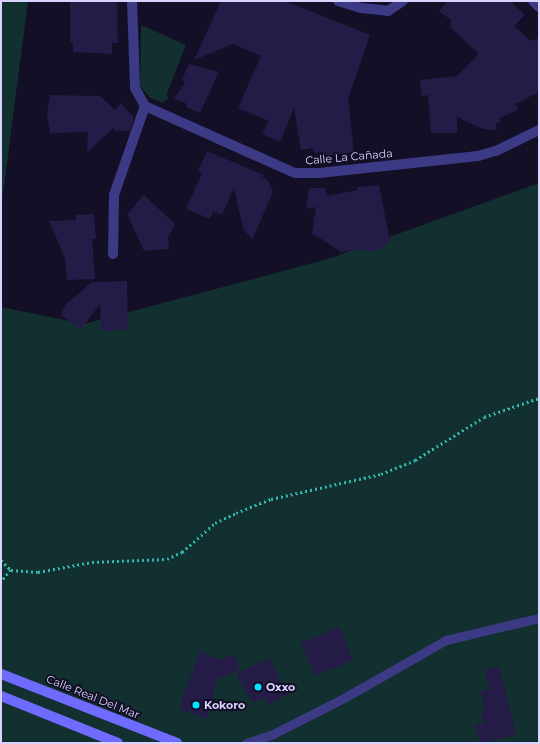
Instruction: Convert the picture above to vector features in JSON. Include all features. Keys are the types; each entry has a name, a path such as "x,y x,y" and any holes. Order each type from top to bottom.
{"street":[{"path":"113,254 114,195 145,106 134,88 132,1"},
{"path":"338,1 388,11 403,1"},
{"path":"533,1 539,7"},
{"name":"Calle La Cañada","path":"145,106 295,173 319,173 478,156 496,151 539,130"},
{"name":"Calle Real Del Mar","path":"1,674 177,743"},
{"path":"1,696 118,743"}],"lane":[{"path":"246,743 273,738 446,640 539,618"}],"path":[{"path":"1,560 11,570 38,572 92,562 167,559 182,552 215,523 236,513 271,499 381,474 415,460 484,417 539,398"},
{"path":"1,582 11,570"}],"green space":[{"path":"1,1 28,1 1,209"},
{"path":"141,25 186,45 167,93 168,99 163,103 150,98 140,86"},
{"path":"539,183 539,743 1,743 1,307 84,324 328,259"}],"building":[{"path":"70,1 117,1 118,43 112,43 112,54 73,52 73,42 70,42"},
{"path":"221,1 285,1 370,35 348,99 354,152 321,156 321,152 314,153 313,148 301,150 294,108 280,142 262,134 269,121 238,108 261,56 233,44 194,60"},
{"path":"448,1 510,1 525,15 514,26 531,41 539,38 539,92 515,104 519,109 500,118 501,122 496,124 497,130 483,129 457,117 457,133 431,133 428,95 422,96 420,80 457,76 479,54 451,28 451,20 439,11"},
{"path":"189,64 219,72 200,113 186,107 187,104 174,98 185,83 182,79"},
{"path":"50,95 100,96 115,110 121,103 134,118 130,131 116,131 113,128 87,153 88,132 50,133 47,114"},
{"path":"207,151 264,175 262,177 267,179 273,192 252,240 243,228 234,188 222,215 213,211 210,219 186,209 202,173 198,171"},
{"path":"379,185 390,241 383,248 369,252 359,249 341,252 312,233 316,207 306,209 309,188 325,188 327,196 357,190 357,187"},
{"path":"144,195 175,224 168,238 169,249 144,251 127,214"},
{"path":"94,214 96,239 92,239 95,279 67,280 65,258 49,221 76,220 76,215"},
{"path":"127,281 128,329 101,331 100,304 81,329 61,315 65,305 92,282"},
{"path":"339,627 353,660 315,675 301,643"},
{"path":"200,651 218,660 234,654 240,670 218,679 206,719 179,709"},
{"path":"269,658 288,694 268,705 265,698 252,702 236,674"},
{"path":"499,666 516,735 480,743 475,725 484,723 481,713 484,712 482,702 484,702 481,691 490,689 485,670"}],"place":[{"name":"Oxxo","path":"258,687"},
{"name":"Kokoro","path":"196,705"}]}
